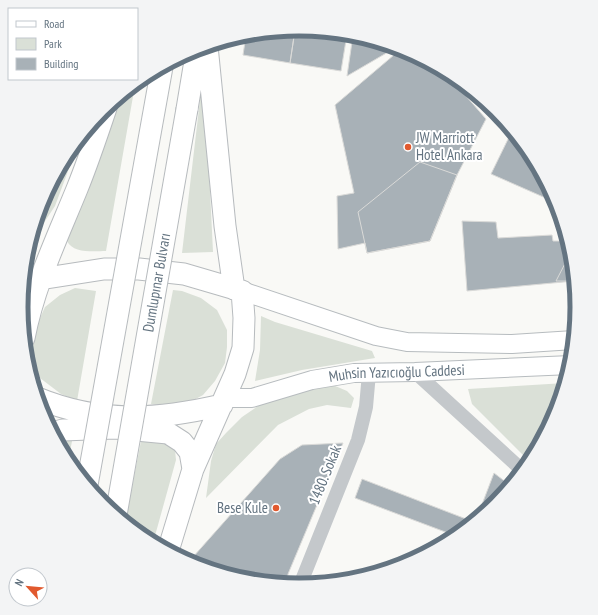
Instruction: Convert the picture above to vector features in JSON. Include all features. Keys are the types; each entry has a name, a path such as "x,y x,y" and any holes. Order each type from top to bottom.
{"highway":[{"path":"170,546 193,469 224,402 243,348 244,318 225,226 208,53"},
{"name":"Dumlupınar Bulvarı","path":"117,508 196,57"},
{"path":"88,478 161,75"},
{"path":"28,316 32,281 78,186 101,123"},
{"path":"32,281 104,269 139,269 184,274 238,290"},
{"path":"45,401 81,413 114,418 156,417 195,411 224,402"},
{"path":"58,431 115,428 168,434 182,442 190,452 193,469"}],"main road":[{"name":"Muhsin Yazıcıoğlu Caddesi","path":"238,290 376,336 407,342 512,344 568,340"},
{"name":"Muhsin Yazıcıoğlu Caddesi","path":"224,402 252,398 312,380 354,373 415,372 564,365"}],"street":[{"path":"415,372 518,466"},
{"name":"1480. Sokak","path":"303,578 358,440 366,407 369,373"}],"green space":[{"path":"204,66 213,252 182,253"},
{"path":"134,93 106,251 79,250 70,245 67,241 108,115"},
{"path":"72,159 55,206 39,230 56,188"},
{"path":"75,288 96,291 77,401 61,394 40,378 33,357 31,338 45,307 60,295"},
{"path":"173,290 182,291 201,298 217,310 227,330 225,363 215,381 203,395 181,407 151,404"},
{"path":"261,316 275,322 372,351 375,358 302,370 255,381 260,350"},
{"path":"559,383 542,427 525,457 472,404 468,389"},
{"path":"333,385 347,391 354,398 351,408 327,405 309,409 278,425 206,498 211,461 216,444 242,417 261,404 319,387"},
{"path":"60,436 73,436 70,452"},
{"path":"142,436 160,436 175,450 176,460 155,537 126,516"}],"building":[{"path":"294,36 290,63 243,55 245,42"},
{"path":"294,36 317,37 346,41 341,71 290,63"},
{"path":"352,42 388,52 347,76"},
{"name":"JW Marriott Hotel Ankara","path":"395,54 419,64 450,82 464,93 486,119 457,175 430,241 367,253 365,243 338,249 337,196 354,193 335,105"},
{"path":"509,137 534,172 547,198 491,174"},
{"path":"420,162 457,175 430,241 367,253 358,212"},
{"path":"462,221 496,222 498,238 552,235 553,241 562,241 569,282 467,291"},
{"path":"566,261 568,281 556,281"},
{"name":"Bese Kule","path":"343,443 288,578 246,573 193,557 280,459 302,445"},
{"path":"494,473 506,482 480,509"},
{"path":"362,479 467,519 449,533 355,498"}],"place":[{"name":"JW Marriott Hotel Ankara","path":"408,147"},
{"name":"Bese Kule","path":"276,508"}]}
